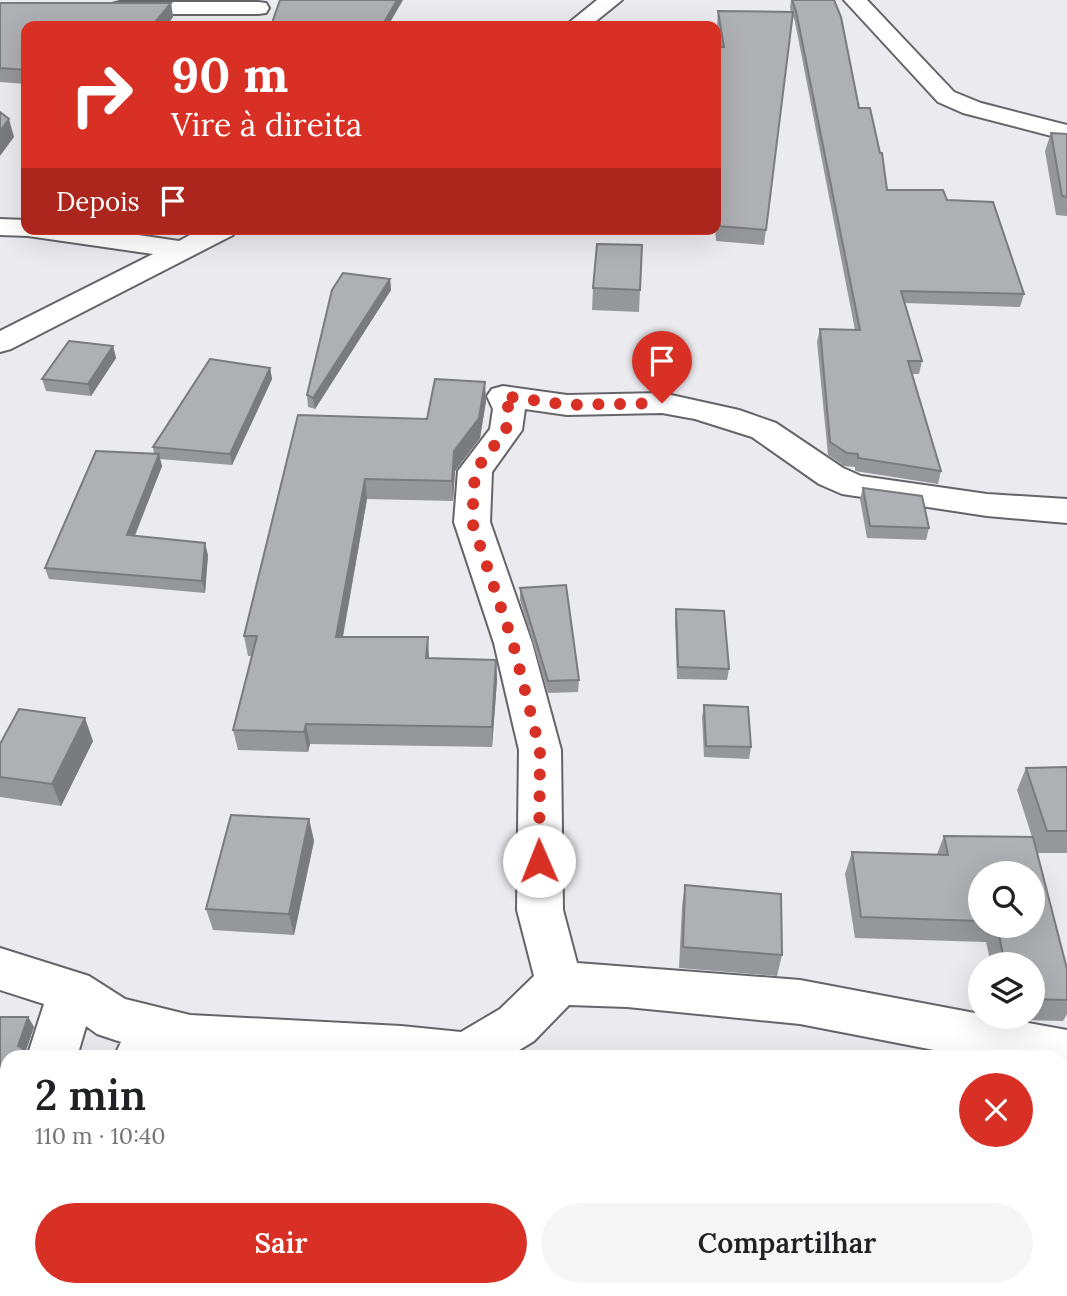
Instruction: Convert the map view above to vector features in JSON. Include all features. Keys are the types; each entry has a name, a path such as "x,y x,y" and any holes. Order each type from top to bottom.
{"street":[{"path":"583,21 611,0"},
{"path":"855,0 946,97 972,108 1067,133"},
{"path":"95,9 258,11"},
{"path":"0,227 21,228"},
{"path":"78,235 186,250"},
{"path":"0,343 212,235"},
{"path":"559,983 540,909 540,750 513,643 472,522 475,471 506,430 509,409 503,396 567,405 662,403 695,409 739,420 764,430 831,476 854,486 987,505 1067,511"},
{"path":"0,969 72,991 114,1018 190,1038 410,1050"},
{"path":"476,1050 517,1025 559,983 628,986 800,1002 1051,1050"},
{"path":"54,1050 72,991"},
{"path":"158,1050 190,1038"}],"building":[{"path":"280,0 397,0 385,21 273,21"},
{"path":"792,0 834,0 841,17 859,108 870,108 882,153 887,190 943,190 947,200 993,202 1024,294 901,291 922,361 908,361 941,471 858,458 858,454 847,453 830,442 820,329 860,330"},
{"path":"0,3 171,3 156,21 21,21 21,70 0,68"},
{"path":"718,11 793,12 766,230 721,226 721,47 724,47"},
{"path":"0,112 9,119 0,131"},
{"path":"1051,133 1067,134 1067,197 1062,196"},
{"path":"597,244 642,245 640,290 593,288"},
{"path":"343,273 390,279 313,398 307,395 332,290"},
{"path":"69,341 113,346 88,384 42,379"},
{"path":"210,359 270,368 230,454 153,447"},
{"path":"435,379 485,382 479,418 454,451 452,481 365,479 336,637 428,637 426,658 496,660 492,727 306,724 304,732 233,730 257,636 244,636 298,415 427,419"},
{"path":"96,451 159,454 127,535 205,543 202,581 45,568"},
{"path":"863,488 922,496 929,528 870,526"},
{"path":"566,585 579,680 548,681 520,588"},
{"path":"676,609 724,611 729,669 678,667"},
{"path":"704,705 748,707 751,747 706,746"},
{"path":"19,709 85,718 52,784 0,777 0,744"},
{"path":"1067,767 1067,831 1047,831 1026,768"},
{"path":"231,815 309,819 289,914 206,909"},
{"path":"944,836 1033,837 1039,861 968,861 968,921 861,917 852,852 948,855"},
{"path":"1045,884 1067,969 1067,1000 1045,999 1045,952 1002,952 1000,938 1045,938"},
{"path":"685,885 781,894 782,955 683,947"},
{"path":"0,1017 28,1017 18,1046 23,1050 0,1050"}],"route":[{"path":"539,861 540,750 513,643 472,522 475,471 506,430 509,409 503,396 567,405 662,403"}]}
